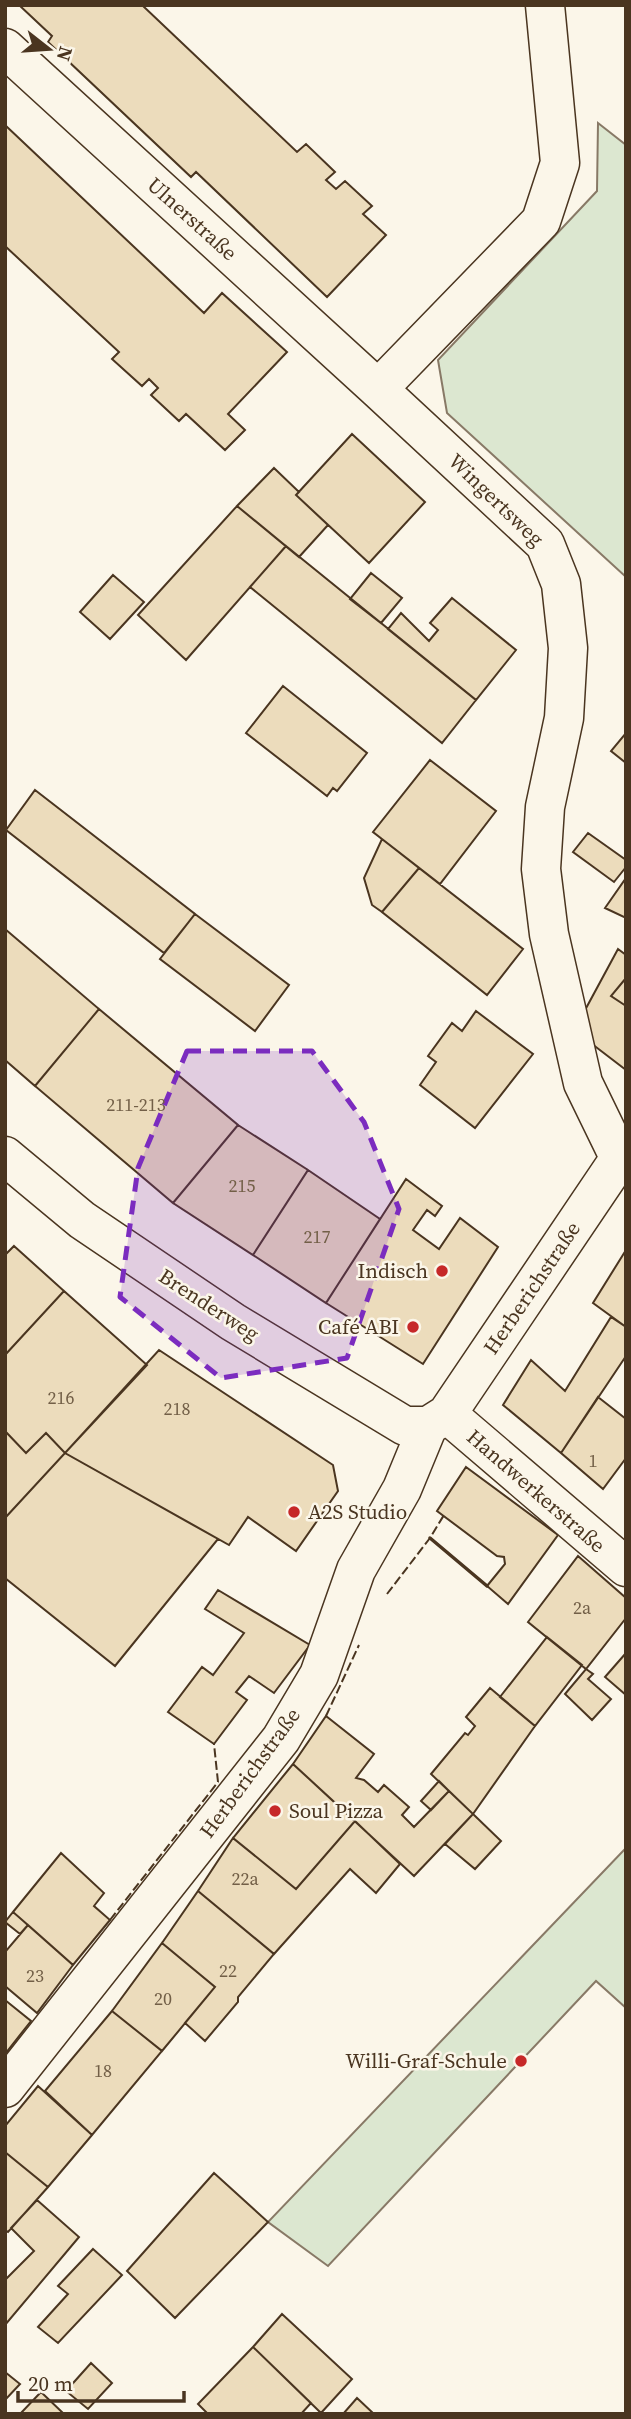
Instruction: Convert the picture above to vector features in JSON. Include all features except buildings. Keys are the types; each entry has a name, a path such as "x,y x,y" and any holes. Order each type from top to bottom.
{"street":[{"path":"379,389 541,221 560,163 545,5"},
{"name":"Ulnerstraße","path":"5,48 379,389"},
{"name":"Wingertsweg","path":"379,389 545,544 561,584 568,648 564,718 545,807 541,869 549,934 583,1083 623,1154"},
{"name":"Herberichstraße","path":"5,2088 281,1739 319,1675 356,1570 437,1420 623,1154"},
{"name":"Brenderweg","path":"5,1156 82,1220 233,1322 405,1426 437,1420"},
{"name":"Handwerkerstraße","path":"437,1420 626,1567"}],"highlighted area":[{"path":"187,1051 312,1051 364,1122 399,1209 347,1358 221,1378 120,1297 138,1168"}],"green space":[{"path":"598,123 626,145 626,577 447,413 438,360 597,191"},
{"path":"624,1850 626,2008 596,1981 328,2266 268,2222"}],"fence":[{"path":"387,1594 430,1538 444,1515"},
{"path":"326,1716 359,1645"},
{"path":"110,1920 218,1782 214,1744"}],"wall":[{"path":"430,1538 487,1586"}],"place":[{"name":"Indisch","path":"442,1271"},
{"name":"Café ABI","path":"413,1327"},
{"name":"A2S Studio","path":"294,1512"},
{"name":"Soul Pizza","path":"275,1811"},
{"name":"Willi-Graf-Schule","path":"521,2061"}]}
